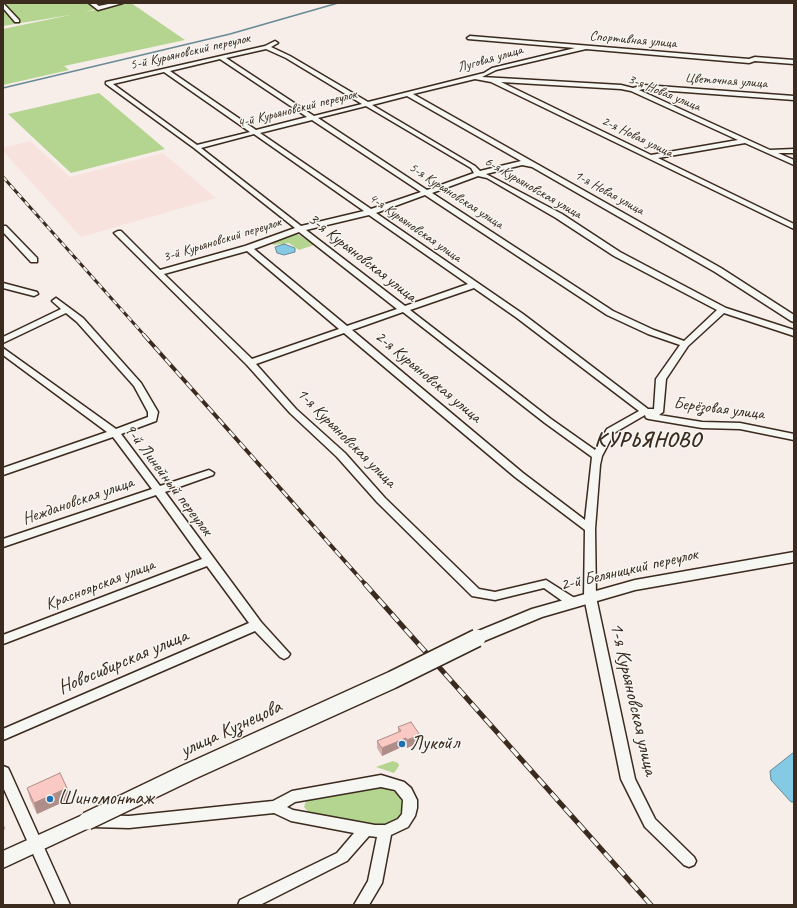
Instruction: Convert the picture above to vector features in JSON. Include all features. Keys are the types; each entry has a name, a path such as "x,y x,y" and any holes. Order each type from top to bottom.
{"main road":[{"name":"2-й Беляницкий переулок","path":"476,638 537,613 635,585 794,557"},
{"name":"улица Кузнецова","path":"3,860 189,772 392,680 476,638"}],"street":[{"path":"92,3 98,8 120,3"},
{"path":"3,5 17,21"},
{"name":"Спортивная улица","path":"470,38 748,61 755,59 794,62"},
{"name":"5-й Курьяновский переулок","path":"108,83 267,47 275,42"},
{"name":"6-я Курьяновская улица","path":"267,47 288,57 473,167 478,174 496,181 559,216 617,254 723,310 794,333"},
{"name":"Луговая улица","path":"406,94 486,74 494,69 584,48"},
{"name":"5-я Курьяновская улица","path":"220,57 610,313 652,332 685,344"},
{"name":"4-я Курьяновская улица","path":"165,70 256,132 473,285 520,316 643,413"},
{"name":"2-я Новая улица","path":"467,79 492,80 794,227"},
{"name":"3-я Новая улица","path":"492,80 621,87 633,90 794,163"},
{"name":"3-я Курьяновская улица","path":"108,83 196,147 403,309 597,456"},
{"name":"Цветочная улица","path":"633,90 644,87 794,98"},
{"name":"4-й Курьяновский переулок","path":"196,147 406,94"},
{"name":"1-я Новая улица","path":"406,94 718,270 794,319"},
{"path":"651,157 746,141"},
{"path":"769,151 794,151"},
{"name":"3-й Курьяновский переулок","path":"159,273 248,248 300,229 370,212 478,174 522,163 545,172"},
{"path":"3,228 34,260"},
{"name":"1-я Курьяновская улица","path":"118,233 250,363 293,411 341,455 381,500 476,593 495,596 546,584 572,602"},
{"name":"2-я Курьяновская улица","path":"248,248 520,475 590,528"},
{"path":"3,285 34,294"},
{"path":"250,363 473,285"},
{"path":"3,472 153,419 153,412 138,385 80,320 56,301"},
{"path":"3,340 67,309"},
{"path":"685,344 723,310"},
{"name":"1-я Курьяновская улица","path":"685,344 661,379 658,412 643,413 610,431 597,456 590,528 590,597 628,779 650,824 689,861"},
{"name":"9-й Линейный переулок","path":"3,351 115,433 257,625 284,654"},
{"name":"Берёзовая улица","path":"643,413 702,424 740,426 794,437"},
{"name":"Неждановская улица","path":"3,543 209,473"},
{"name":"Красноярская улица","path":"3,640 209,561"},
{"name":"Новосибирская улица","path":"3,735 257,625"},
{"path":"3,772 63,905"},
{"path":"87,821 129,822 275,807 292,797 372,782 391,782 406,792 410,800 408,816 403,823 395,828 385,831 365,830 291,815 275,807"},
{"path":"245,905 342,857 365,830"},
{"path":"364,905 375,883 385,831"},
{"path":"361,905 375,883"}],"shaded area":[{"path":"30,141 70,177 163,153 216,198 81,237 3,151 3,148"}],"green space":[{"path":"3,3 117,3 85,12 131,3 185,40 64,66 69,70 3,85 3,29 70,15 3,26"},
{"path":"99,93 165,149 71,173 8,114"},
{"path":"296,233 314,245 299,250 289,243 274,245 269,242"},
{"path":"393,761 398,763 399,766 394,773 376,767"},
{"path":"383,787 397,793 403,804 399,817 387,825 379,826 310,814 304,807 306,801 311,797"}],"water":[{"path":"284,244 295,248 295,252 284,255 277,253 275,247"},
{"path":"794,752 794,802 791,802 771,780 770,771"}],"building":[{"path":"411,722 420,735 407,740 406,738 382,748 377,741 401,731 398,727"},
{"path":"60,773 67,788 34,803 27,788"}],"waterway":[{"path":"3,88 230,34 338,3"}],"railway":[{"path":"3,177 145,336"},
{"path":"144,335 366,585"},
{"path":"365,584 651,905"}],"place":[{"name":"Лукойл","path":"402,744"},
{"name":"Шиномонтаж","path":"50,799"}],"district":[{"name":"КУРЬЯНОВО","path":"648,440"}]}
